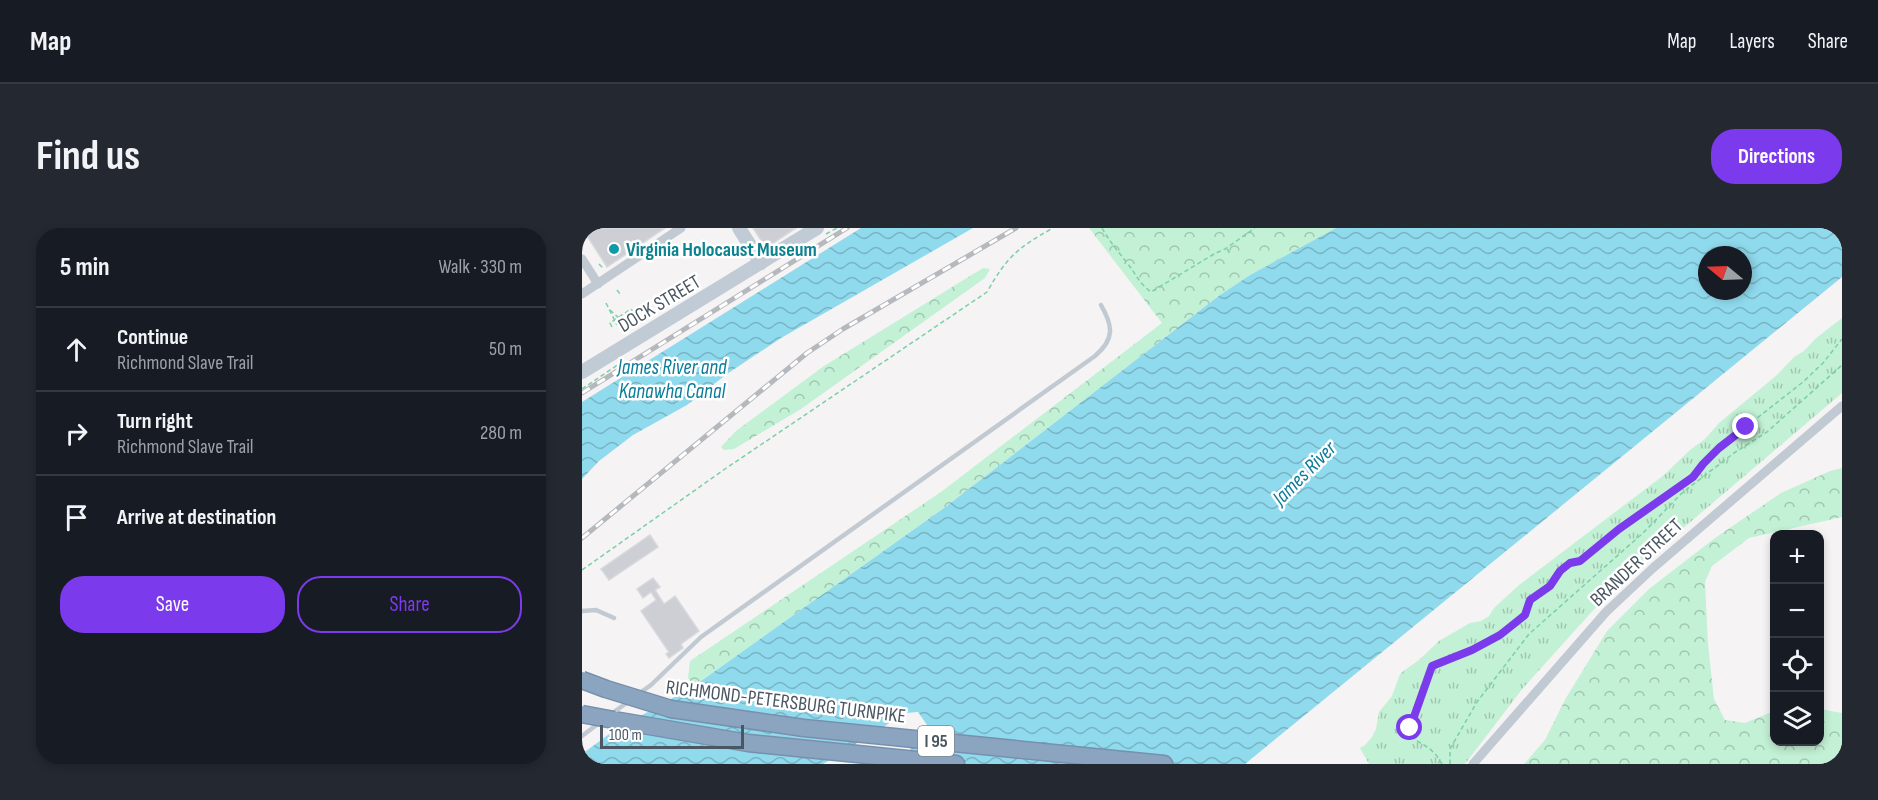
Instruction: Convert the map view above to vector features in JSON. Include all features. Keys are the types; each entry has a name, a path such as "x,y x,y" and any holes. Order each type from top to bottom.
{"highway":[{"path":"582,680 671,708"},
{"name":"RICHMOND-PETERSBURG TURNPIKE","path":"582,692 804,728 1164,764"},
{"name":"I 95","path":"582,714 748,743 956,764"}],"main road":[{"path":"739,228 761,263"},
{"name":"DOCK STREET","path":"582,372 817,228"}],"street":[{"path":"582,294 681,228"},
{"path":"582,259 598,284"},
{"name":"BRANDER STREET","path":"1473,764 1606,612 1653,568 1842,406"}],"lane":[{"path":"582,735 651,685 701,637 1095,356 1109,341 1111,332 1109,320 1101,305"},
{"path":"582,611 596,610 614,618"}],"path":[{"path":"582,570 725,469 987,292 1012,254 1053,228"},
{"path":"1102,228 1140,284 1151,292 1227,249 1255,228"},
{"path":"1227,249 1231,255"},
{"path":"599,264 605,271"},
{"path":"617,290 620,294"},
{"path":"606,303 617,325"},
{"path":"612,327 610,323 631,309 634,313"},
{"path":"610,310 622,321"},
{"path":"1442,764 1432,750 1413,739 1410,728 1432,666 1472,650 1500,635 1525,615 1530,600 1550,586 1560,571 1570,563 1580,561 1619,529 1693,477 1719,448 1803,382 1823,363 1842,339"},
{"path":"1450,764 1450,749 1477,702 1529,634 1643,533 1682,493 1734,453 1767,432 1842,365"}],"green space":[{"path":"1089,228 1336,228 1250,275 1220,295 944,508 694,686 688,678 690,661 941,492 1162,323"},
{"path":"983,268 990,269 985,278 801,409 734,449 724,450 721,447 736,431 824,366"},
{"path":"1842,318 1842,393 1615,586 1523,688 1465,764 1369,764 1360,748 1372,737 1379,712 1392,696 1400,674 1439,641 1470,623 1481,621 1489,616 1494,608 1519,585 1664,475 1705,439 1719,423"},
{"path":"1842,468 1842,517 1784,530 1770,530 1770,533 1749,538 1712,566 1705,582 1714,699 1725,720 1745,723 1770,713 1770,746 1824,746 1824,710 1842,713 1842,764 1524,764 1545,740 1566,698 1607,631 1649,589 1715,538 1781,493"}],"water":[{"name":"James River and Kanawha Canal","path":"861,228 973,228 781,338 727,374 687,405 633,435 599,461 582,479 582,402"},
{"name":"James River","path":"1336,228 1842,228 1842,277 1245,764 900,764 927,725 918,712 906,713 823,764 582,764 582,754 612,732 694,686 944,508 1220,295 1250,275"}],"building":[{"name":"Virginia Holocaust Museum","path":"582,228 665,228 607,267"},
{"path":"753,228 796,228 766,248"},
{"path":"650,535 658,547 609,580 601,569"},
{"path":"653,578 660,587 655,590 664,604 675,596 699,631 681,644 683,648 669,658 666,654 669,652 641,611 656,600 651,592 643,598 637,589"}],"railway":[{"path":"582,393 847,228"},
{"path":"582,538 807,353 843,329 1016,228"}],"place":[{"name":"Virginia Holocaust Museum","path":"614,249"}],"route":[{"path":"1410,728 1432,666 1472,650 1500,635 1525,615 1530,600 1550,586 1560,571 1570,563 1580,561 1619,529 1693,477 1719,448 1746,427"}]}
